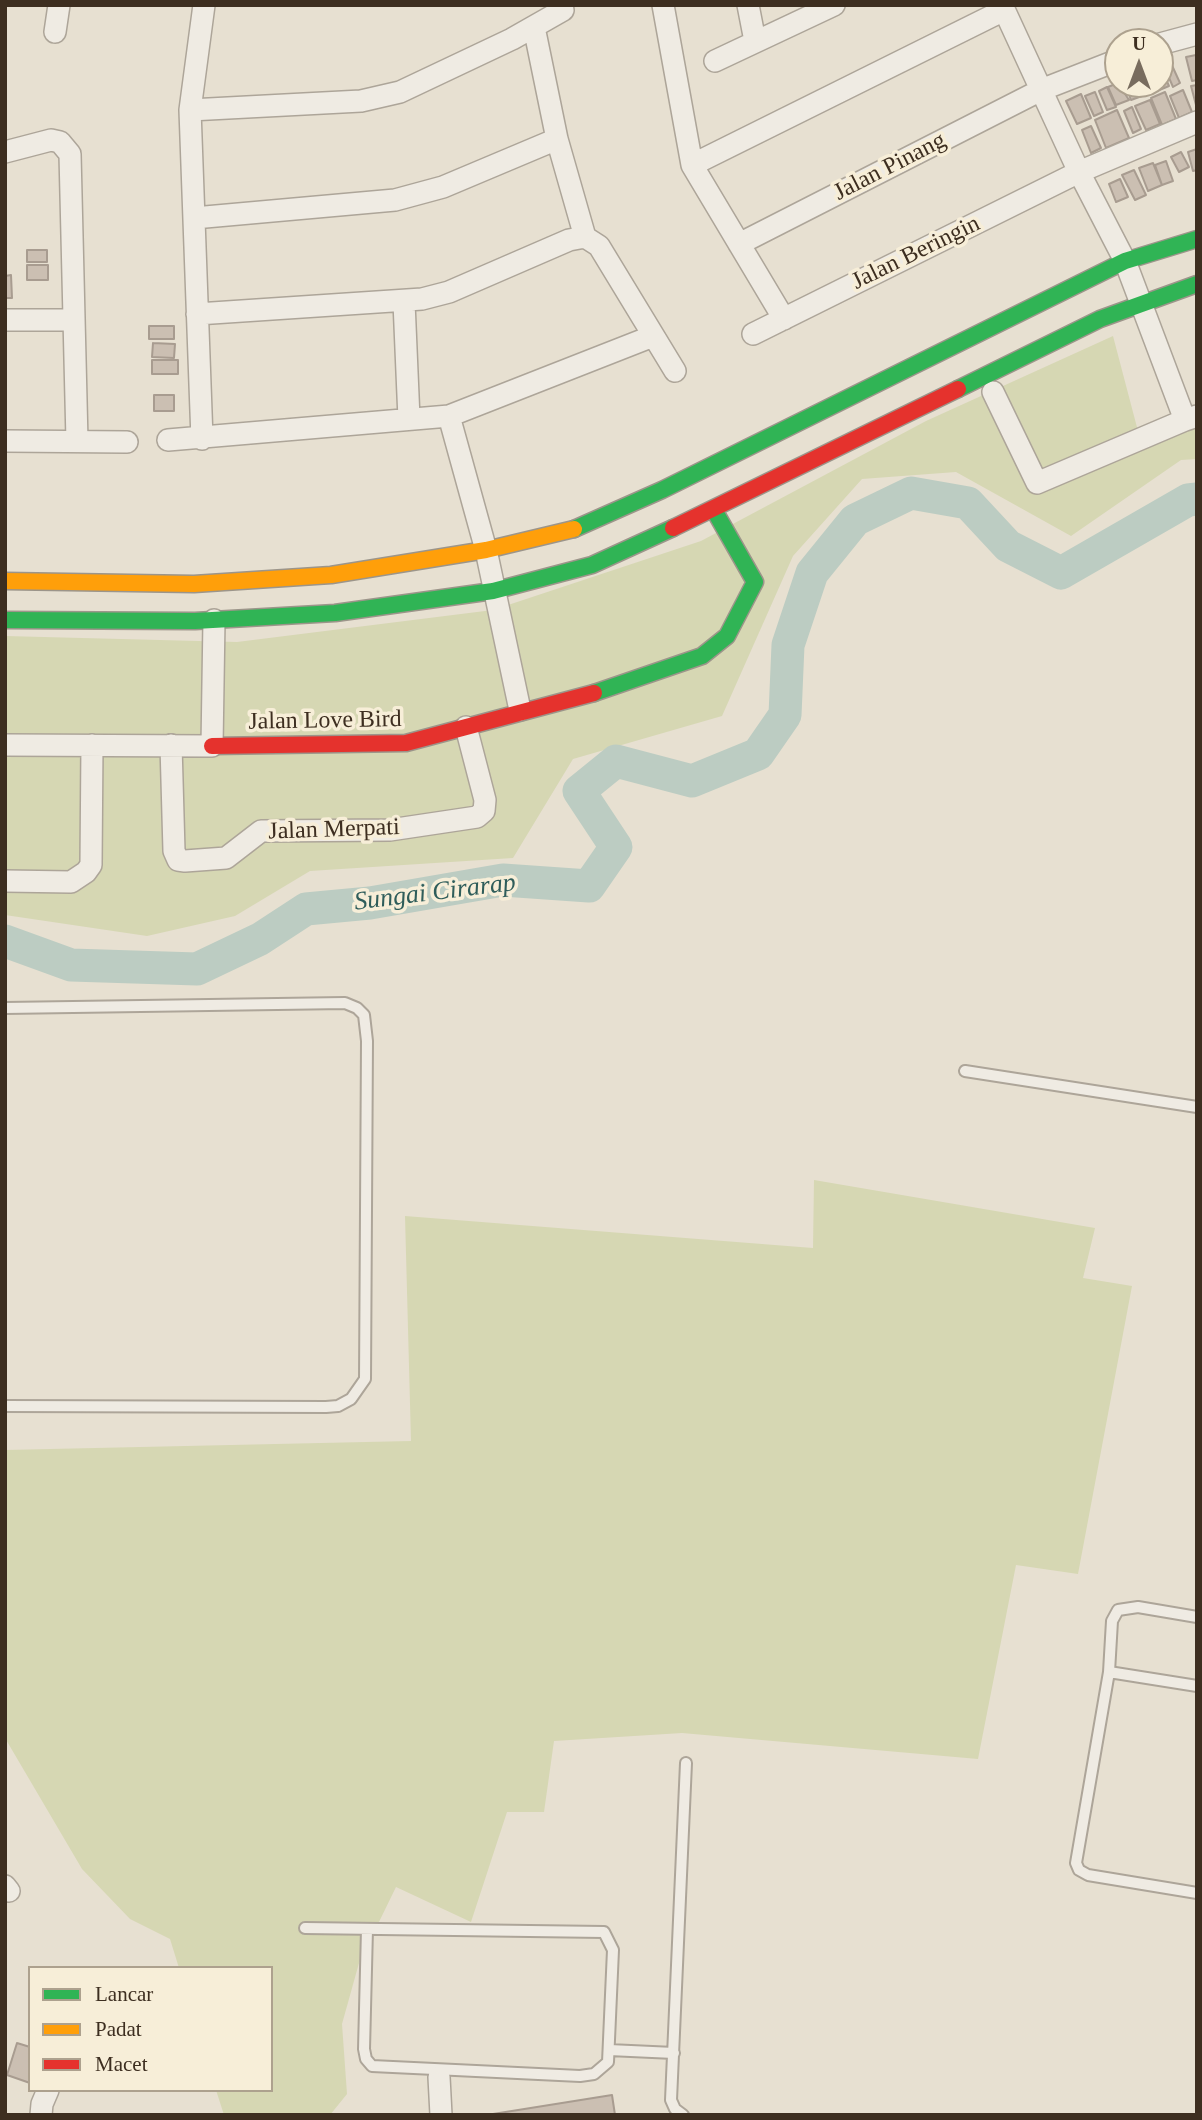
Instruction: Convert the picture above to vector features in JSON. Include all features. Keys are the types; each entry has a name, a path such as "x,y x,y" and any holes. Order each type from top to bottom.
{"main road":[{"path":"5,620 214,620 335,612 489,569 662,490 1127,266 1197,239"},
{"path":"5,582 194,584 592,565 714,510 1139,297 1197,284"},
{"name":"Jalan Love Bird","path":"212,746 396,744 596,692 702,656 720,644 743,607 755,580 714,510"}],"street":[{"path":"55,32 58,5"},
{"path":"202,439 190,110 204,5"},
{"path":"663,5 692,165 784,319"},
{"path":"748,5 755,41"},
{"path":"715,61 834,5"},
{"path":"692,165 1003,8 1079,172 1127,266 1191,418 1037,483 993,392"},
{"path":"190,110 361,101 400,92 534,27 563,10"},
{"path":"534,27 557,139 585,237 599,246 675,371"},
{"path":"1174,40 1197,34"},
{"name":"Jalan Pinang","path":"739,244 1041,90 1104,65"},
{"name":"Jalan Beringin","path":"753,334 1079,172 1197,122"},
{"path":"194,218 395,201 443,187 557,139"},
{"path":"5,152 51,141 60,142 68,150 76,441"},
{"path":"197,314 404,302 449,292 569,240 585,237"},
{"path":"404,302 409,419"},
{"path":"5,320 74,320"},
{"path":"168,440 449,416 653,336"},
{"path":"449,416 489,569 520,710"},
{"path":"5,441 127,442"},
{"path":"5,745 212,746 214,620"},
{"name":"Jalan Merpati","path":"171,745 174,851 178,860 185,861 226,858 261,831 390,830 477,817 484,811 485,800 466,727"},
{"path":"5,881 71,882 86,872 91,864 92,745"},
{"path":"439,2077 441,2115"},
{"path":"41,2115 41,2104 47,2092"}],"lane":[{"path":"5,1008 345,1003 357,1007 364,1015 367,1041 365,1379 351,1399 338,1406 326,1407 5,1406"},
{"path":"965,1071 1197,1107"},
{"path":"1197,1617 1138,1606 1118,1610 1112,1621 1109,1672 1076,1863 1079,1870 1088,1875 1197,1893"},
{"path":"1109,1672 1197,1686"},
{"path":"683,2115 675,2109 671,2100 686,1763"},
{"path":"304,1928 604,1931 612,1950 609,2050 605,2068 594,2074 580,2076 372,2066 366,2059 364,2049 367,1929"},
{"path":"609,2050 674,2053"}],"green space":[{"path":"1113,336 1139,435 1197,417 1197,459 1181,460 1071,536 956,472 862,479 793,556 722,716 573,759 513,858 310,871 235,916 147,936 5,915 5,636 237,642 493,610 701,541 926,421"},
{"path":"814,1180 1095,1228 1083,1278 1132,1286 1078,1574 1016,1565 978,1759 682,1733 554,1741 544,1812 507,1812 471,1922 396,1887 359,1963 342,2024 347,2094 330,2115 224,2115 217,2092 273,2092 273,1966 178,1966 170,1939 130,1919 82,1869 5,1738 5,1450 411,1441 405,1216 813,1248"}],"building":[{"path":"1196,55 1197,80 1192,81 1186,57"},
{"path":"1174,70 1180,83 1174,86"},
{"path":"1197,85 1197,105 1196,105 1191,86"},
{"path":"1104,88 1104,98 1112,98 1116,107 1107,110 1099,91"},
{"path":"1183,90 1192,112 1179,118 1171,98 1174,98 1174,94"},
{"path":"1095,92 1103,112 1094,116 1085,96"},
{"path":"1081,94 1091,118 1077,124 1066,101"},
{"path":"1113,98 1129,100 1116,105"},
{"path":"1151,98 1167,98 1176,119 1162,125"},
{"path":"1150,100 1160,124 1146,130 1135,106"},
{"path":"1132,107 1141,129 1133,133 1124,111"},
{"path":"1117,110 1129,138 1106,148 1095,120"},
{"path":"1091,126 1101,148 1091,153 1082,130"},
{"path":"1197,149 1197,170 1193,171 1188,152"},
{"path":"1181,152 1189,167 1179,172 1171,157"},
{"path":"1166,161 1173,181 1162,185 1155,165"},
{"path":"1153,163 1162,185 1148,191 1139,168"},
{"path":"1134,170 1146,195 1135,200 1122,175"},
{"path":"1120,179 1128,197 1116,202 1109,184"},
{"path":"27,250 47,250 47,262 27,262"},
{"path":"27,265 48,265 48,280 27,280"},
{"path":"11,275 12,298 5,298 5,276"},
{"path":"149,326 174,326 174,339 149,339"},
{"path":"153,343 175,344 174,358 152,357"},
{"path":"152,360 178,360 178,374 152,374"},
{"path":"154,395 174,395 174,411 154,411"},
{"path":"17,2043 28,2046 28,2082 7,2075"},
{"path":"612,2095 615,2115 493,2114"}],"waterway":[{"name":"Sungai Cirarap","path":"5,941 71,965 197,969 260,939 306,909 370,903 503,880 589,886 616,847 579,791 616,761 692,781 758,754 785,715 788,645 812,573 855,520 911,493 968,503 1008,546 1061,573 1188,500 1197,499"}],"traffic: fast":[{"path":"574,529 662,490 1125,261 1197,239"},
{"path":"958,389 1100,319 1197,284"},
{"path":"594,693 702,656 727,636 755,582 714,510"},
{"path":"5,620 195,621 335,613 493,591 592,565 673,528"}],"traffic: slow":[{"path":"5,581 194,584 331,575 486,550 574,529"}],"traffic: jam":[{"path":"673,528 958,389"},
{"path":"212,746 406,743 594,693"}]}
